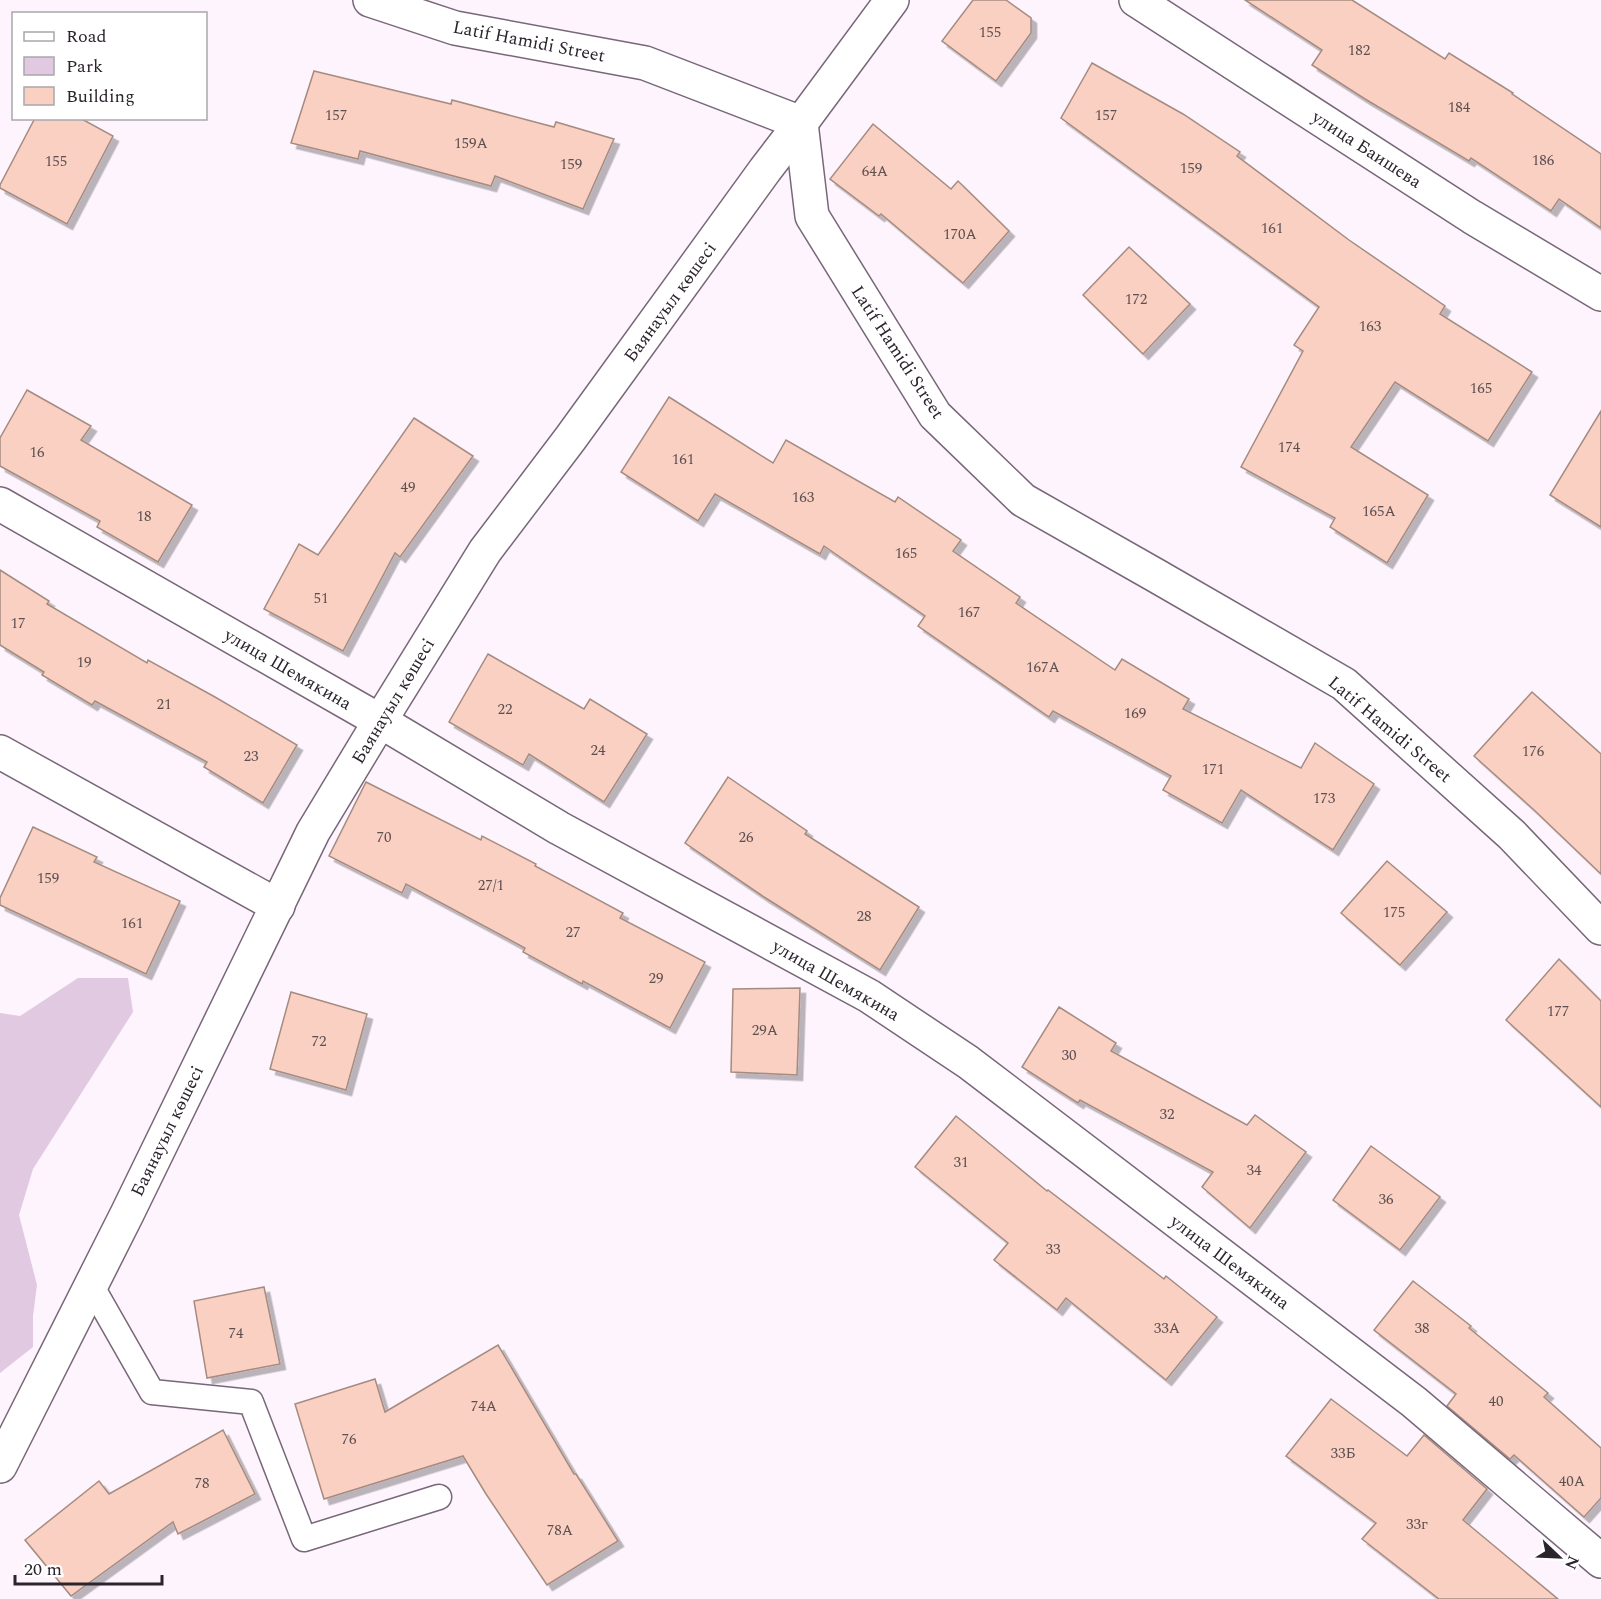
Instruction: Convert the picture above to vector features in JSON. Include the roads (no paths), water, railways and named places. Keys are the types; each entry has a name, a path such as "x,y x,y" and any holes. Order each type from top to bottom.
{"street":[{"name":"Latif Hamidi Street","path":"370,0 455,28 645,63 801,123 812,216 935,415 1023,500 1344,684 1512,835 1601,928"},
{"name":"Баянауыл көшесі","path":"0,1466 91,1286 313,832 380,721 485,551 570,440 765,170 892,0"},
{"name":"улица Баишева","path":"1136,0 1472,217 1601,294"},
{"name":"улица Шемякина","path":"0,504 380,721 559,828 869,996 968,1062 1414,1402 1601,1561"},
{"path":"0,752 278,906"}],"lane":[{"path":"91,1286 152,1392 251,1402 304,1539 439,1497"}]}
